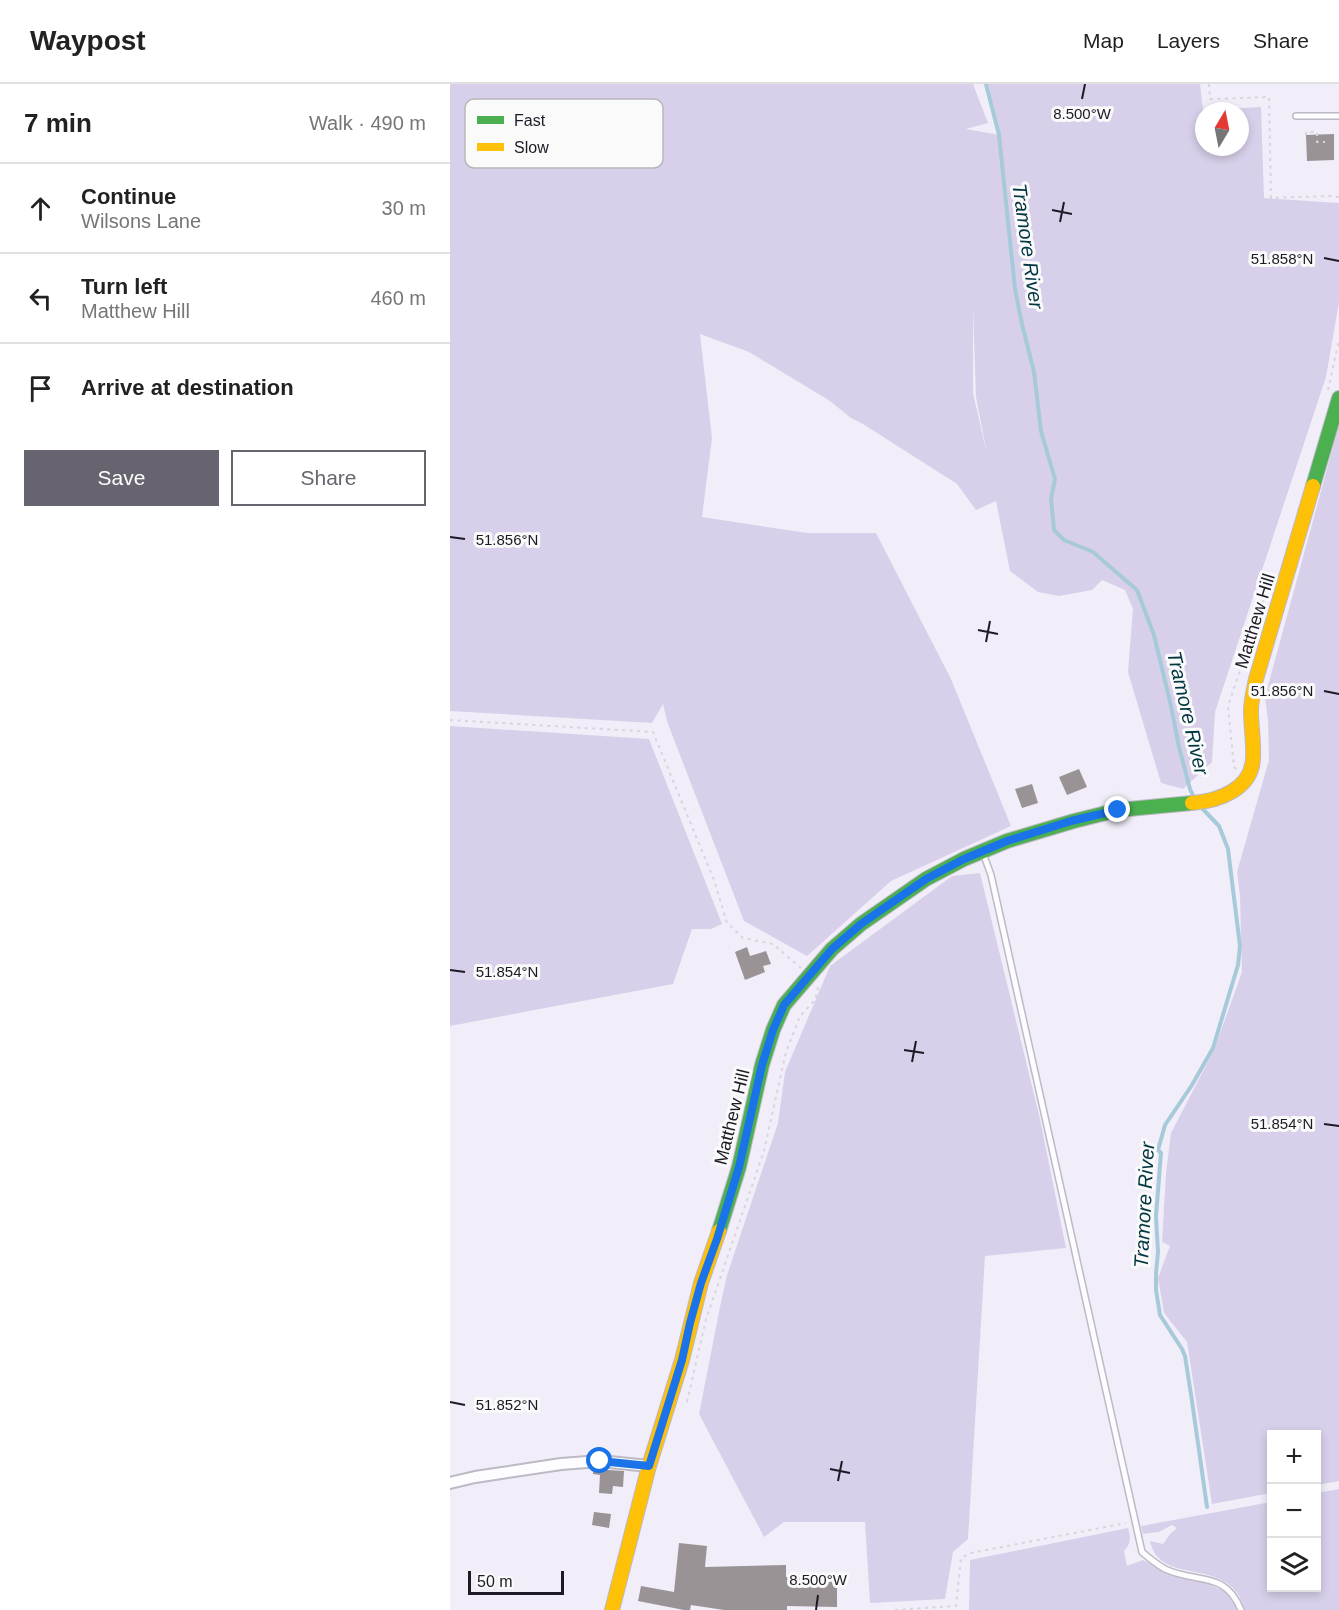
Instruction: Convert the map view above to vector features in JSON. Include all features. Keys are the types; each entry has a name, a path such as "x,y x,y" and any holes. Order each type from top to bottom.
{"street":[{"name":"Matthew Hill","path":"612,1610 649,1466 682,1360 701,1283 739,1167 762,1065 784,1005 832,949 861,924 926,879 982,851 1071,821 1118,810 1204,802 1229,794 1247,779 1253,760 1251,709 1256,679 1339,398"},
{"path":"450,1483 561,1464 600,1461 649,1466"}],"lane":[{"path":"1296,116 1339,116"},
{"path":"982,851 991,875 1142,1552 1167,1570 1220,1584 1234,1594 1241,1610"}],"path":[{"path":"1209,84 1210,99 1269,97 1271,198 1339,197"},
{"path":"1306,135 1306,132 1317,132 1317,142 1325,142"},
{"path":"450,720 653,732 714,880 727,923 743,938 773,944 809,975 818,988 815,1000 800,1016 786,1052 764,1151 706,1319 687,1402"},
{"path":"895,1610 956,1606 961,1558 971,1553 1134,1520"}],"shaded area":[{"path":"450,84 973,84 988,123 966,129 1000,135 988,84 1200,84 1202,102 1195,102 1195,156 1249,156 1249,108 1261,107 1264,198 1339,203 1339,302 1326,377 1215,712 1212,762 1183,789 1161,783 1128,672 1133,609 1125,590 1102,580 1092,590 1059,596 1038,592 1010,571 996,501 976,510 957,484 851,418 830,401 749,352 700,334 712,438 702,517 807,533 876,533 951,679 1011,826 891,881 807,956 744,921 668,724 663,704 652,723 450,711","holes":["973,308 976,397 987,454 973,393"]},
{"path":"1339,425 1339,1481 1321,1484 1321,1430 1267,1430 1267,1494 1212,1504 1187,1342 1164,1313 1158,1278 1170,1246 1162,1242 1171,1133 1214,1050 1242,972 1237,872 1269,760 1265,697"},
{"path":"450,726 649,739 722,924 711,929 692,929 673,984 450,1026"},
{"path":"980,873 1040,1119 1066,1248 985,1256 968,1539 953,1552 945,1599 870,1603 865,1522 784,1522 764,1537 699,1414 727,1275 778,1123 785,1072 830,966 952,876"},
{"path":"1339,1489 1339,1610 1245,1610 1237,1593 1225,1582 1167,1564 1156,1555 1150,1541 1163,1544 1177,1528 1172,1525 1159,1532 1143,1534 1141,1526 1267,1503 1267,1592 1321,1592 1321,1492"},
{"path":"1128,1528 1130,1541 1124,1551 1127,1566 1143,1560 1169,1573 1208,1584 1226,1592 1238,1610 969,1610 970,1560"}],"building":[{"path":"1334,134 1334,160 1307,161 1306,135"},
{"path":"1079,769 1087,787 1067,795 1059,777"},
{"path":"1032,784 1038,803 1022,808 1015,789"},
{"path":"747,947 750,956 766,951 771,964 763,966 765,972 745,980 735,952"},
{"path":"593,1469 624,1471 623,1487 613,1486 612,1494 599,1493 600,1475 593,1474"},
{"path":"594,1512 611,1514 609,1528 592,1525"},
{"path":"679,1543 707,1546 705,1567 786,1565 786,1577 837,1578 837,1607 787,1606 787,1610 724,1610 691,1605 690,1610 684,1610 638,1601 641,1586 674,1592"}],"waterway":[{"name":"Tramore River","path":"986,84 999,135 1015,289 1034,372 1041,431 1055,479 1051,499 1054,530 1064,540 1093,552 1137,590 1154,635 1179,747 1195,800"},
{"name":"Tramore River","path":"1200,806 1219,826 1228,849 1240,946 1238,965 1213,1048 1165,1125 1158,1150 1161,1153 1156,1216 1158,1252 1156,1290 1160,1315 1185,1356 1207,1507"}],"traffic: fast":[{"path":"1313,486 1339,398"},
{"path":"719,1231 739,1167 762,1065 773,1030 784,1005 832,949 861,924 926,879 964,859 1007,841 1118,810 1192,803"}],"traffic: slow":[{"path":"1192,803 1213,799 1232,791 1247,778 1251,769 1253,758 1251,707 1256,679 1313,486"},
{"path":"612,1610 649,1466 682,1360 701,1283 719,1231"}],"route":[{"path":"600,1461 649,1466 682,1360 701,1283 739,1167 762,1065 784,1005 832,949 861,924 926,879 964,859 1007,841 1071,821 1118,810"}]}
